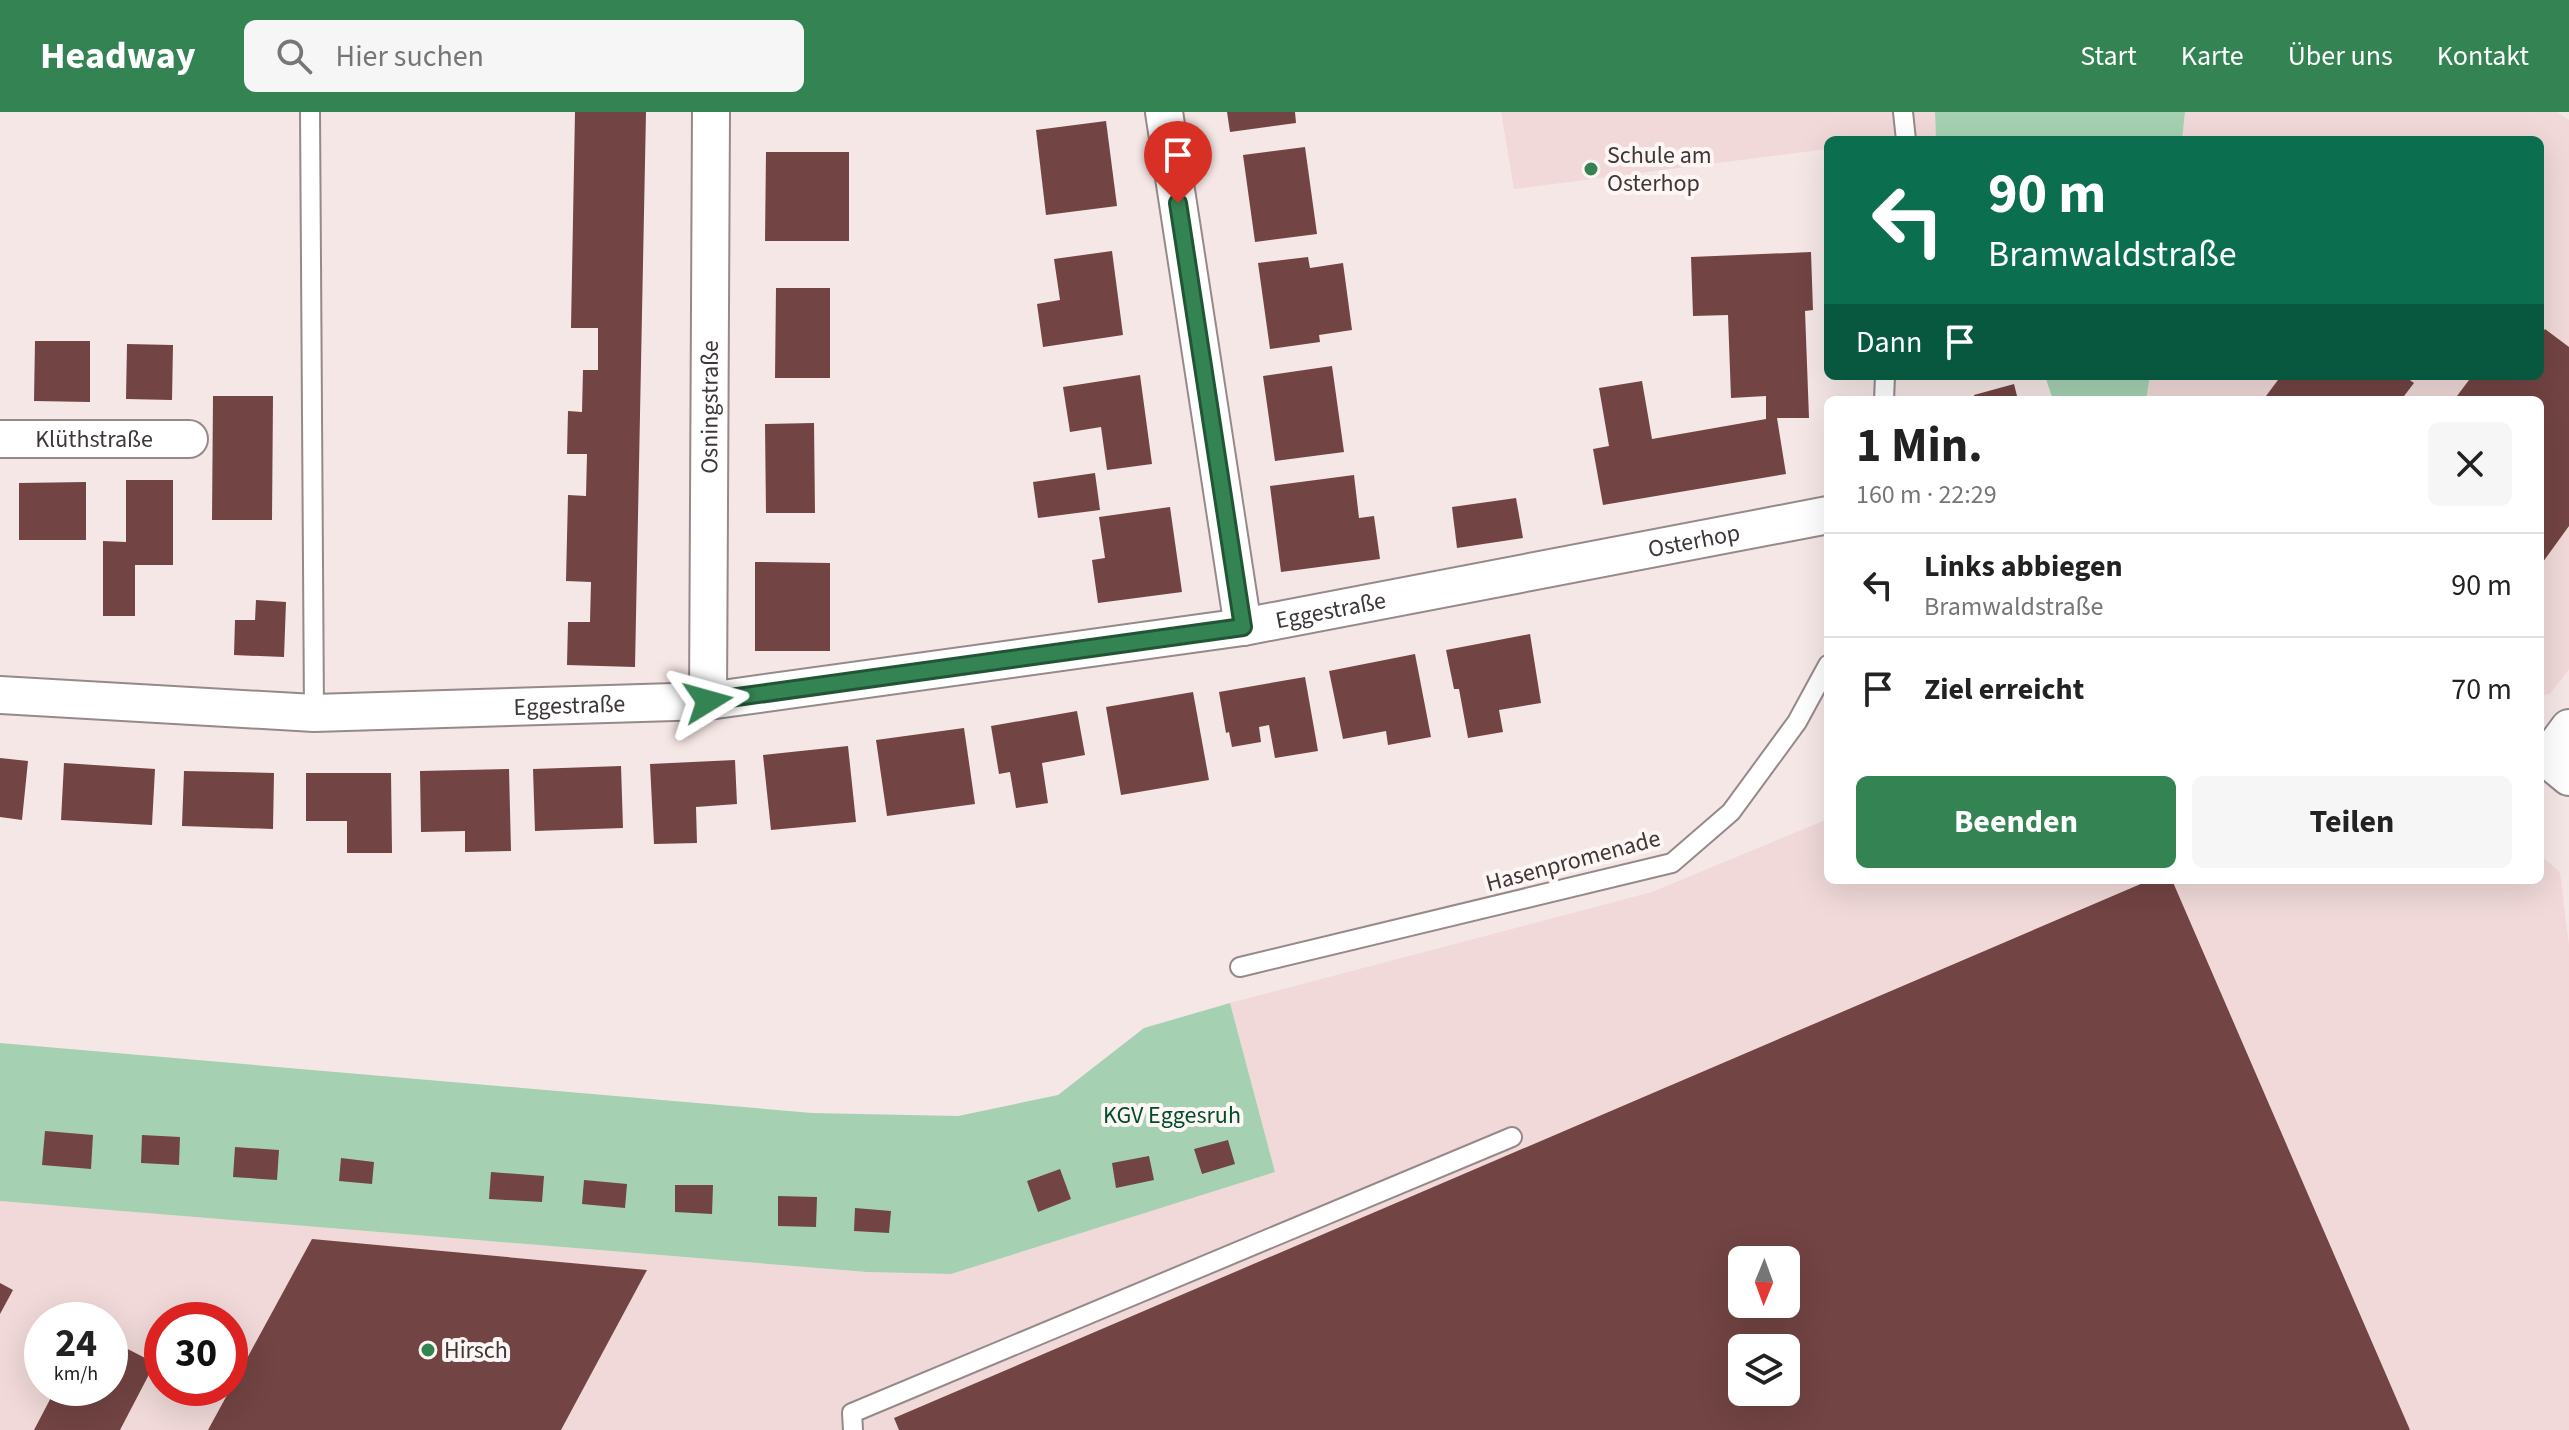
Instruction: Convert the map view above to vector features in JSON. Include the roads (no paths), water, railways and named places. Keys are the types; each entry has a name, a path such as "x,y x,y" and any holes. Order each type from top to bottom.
{"street":[{"name":"Osningstraße","path":"708,701 711,112"},
{"path":"1164,112 1243,627"},
{"name":"Klüthstraße","path":"0,439 189,439"},
{"name":"Osterhop","path":"1559,567 1824,516"},
{"name":"Eggestraße","path":"0,695 314,713 708,701 1243,627 1559,567"},
{"path":"2552,763 2569,728"}],"lane":[{"path":"310,112 314,713"},
{"path":"1903,112 1906,136"},
{"name":"Hasenpromenade","path":"1240,967 1672,863 1731,812 1797,722 1824,672"},
{"path":"853,1430 852,1413 1512,1137"}],"place":[{"name":"Schule am Osterhop","path":"1591,169"},
{"name":"Hirsch","path":"428,1350"}],"park label":[{"name":"KGV Eggesruh","path":"1172,1115"}]}
